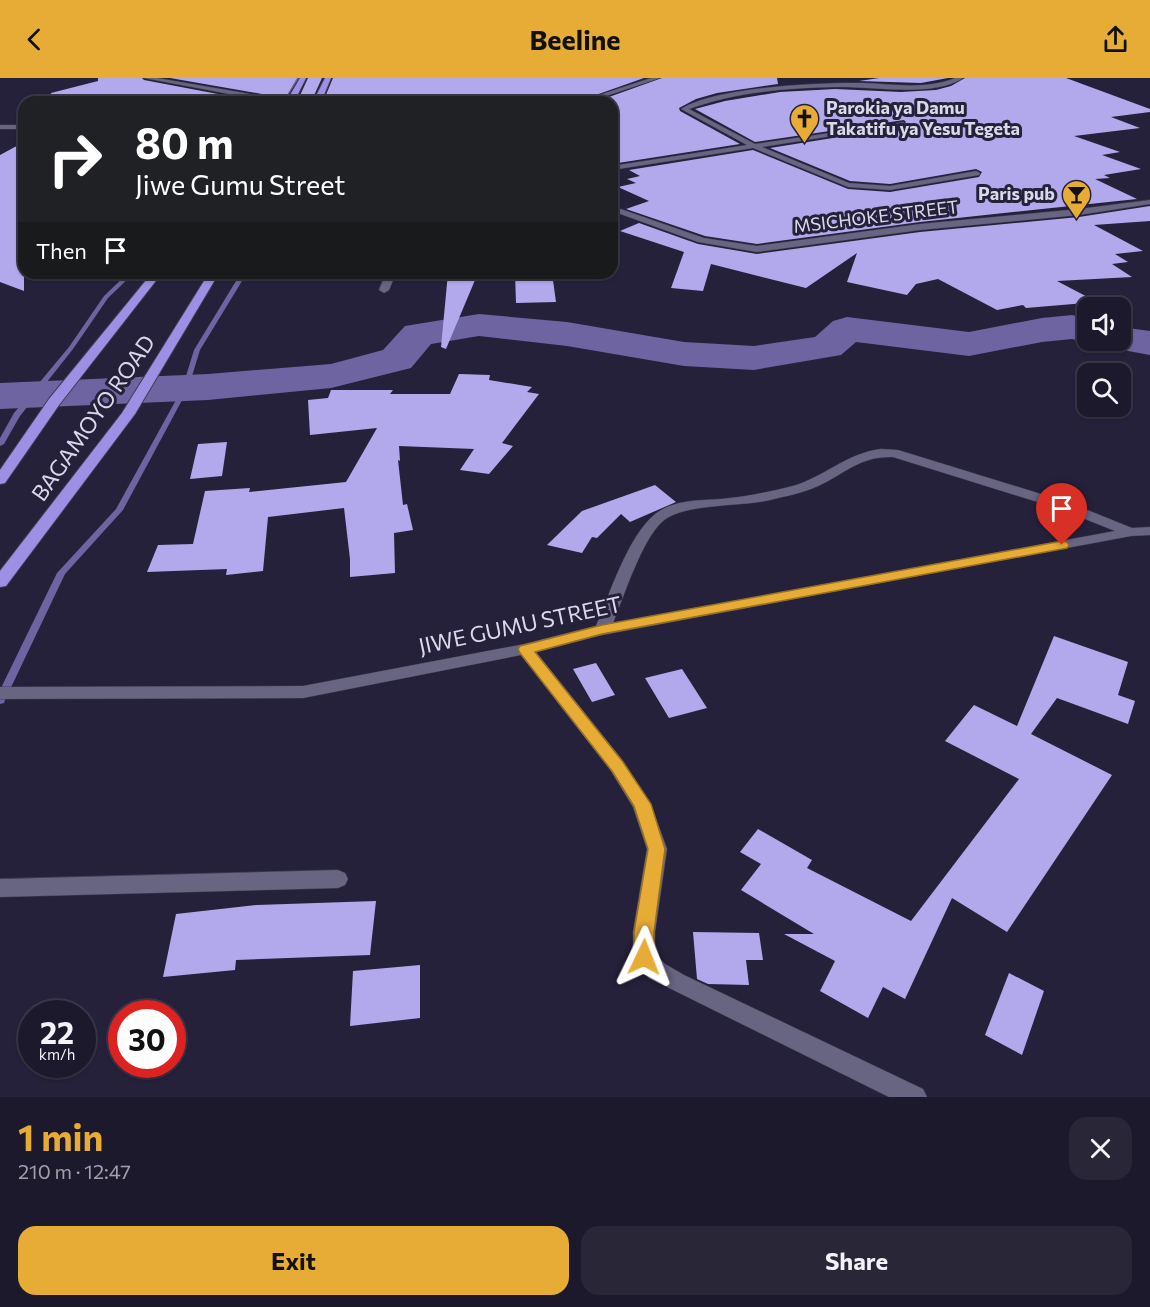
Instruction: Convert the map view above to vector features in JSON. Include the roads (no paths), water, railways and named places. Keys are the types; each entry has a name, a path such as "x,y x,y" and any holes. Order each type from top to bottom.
{"highway":[{"path":"294,96 303,78"},
{"path":"320,96 328,78"},
{"name":"BAGAMOYO ROAD","path":"0,480 48,412 152,279"},
{"name":"BAGAMOYO ROAD","path":"0,582 128,414 210,279"}],"street":[{"path":"147,78 250,96"},
{"path":"601,96 657,78"},
{"path":"960,78 946,83 896,87 853,85 768,90 717,98 695,103 684,109 754,146 848,185 890,188 976,173"},
{"path":"618,167 902,123"},
{"path":"0,127 18,127"},
{"name":"MSICHOKE STREET","path":"618,209 718,244 757,249 1150,202"},
{"path":"384,290 389,279"},
{"path":"602,630 637,552 655,521 670,509 690,505 739,502 797,488 814,483 857,456 874,452 894,453 1043,499 1131,532"},
{"name":"JIWE GUMU STREET","path":"0,693 303,692 525,649 602,630 1131,532 1150,531"},
{"path":"525,649 617,766 642,804 657,849 644,932 644,957 657,971 676,982 915,1097"},
{"path":"0,888 338,879"}],"waterway":[{"path":"286,96 297,78"},
{"path":"0,444 17,415 71,348 106,297 125,279"},
{"path":"0,700 61,573 119,510 185,389 197,350 239,281 238,279"},
{"path":"0,396 208,387 331,376 397,359 419,334 479,325 567,334 684,354 754,358 827,347 847,329 969,344 1042,330 1077,328"},
{"path":"1131,340 1150,343"}],"place":[{"name":"Parokia ya Damu Takatifu ya Yesu Tegeta","path":"805,144"},
{"name":"Paris pub","path":"1076,220"}]}
